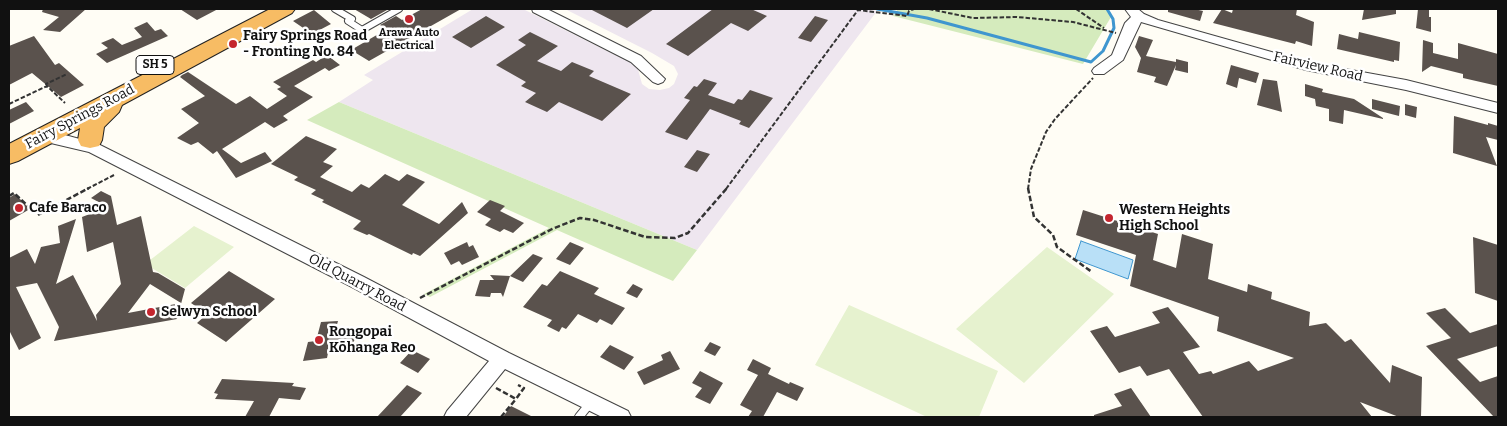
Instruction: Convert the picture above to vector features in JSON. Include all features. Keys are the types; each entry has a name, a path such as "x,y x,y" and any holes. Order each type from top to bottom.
{"highway":[{"name":"Fairy Springs Road","path":"9,141 263,9"},
{"path":"222,30 231,32 278,9"},
{"name":"Fairy Springs Road","path":"9,155 52,134 284,9"},
{"path":"92,144 92,124 109,107 176,71 202,52"},
{"name":"SH 5","path":"9,147 31,135 52,134 75,112 147,74 167,58"}],"street":[{"path":"538,9 636,58 658,79"},
{"path":"1099,71 1118,57 1135,13"},
{"name":"Fairview Road","path":"1135,13 1167,28 1306,66 1406,86 1498,108"},
{"name":"Old Quarry Road","path":"52,134 79,145 92,144 502,359 621,417"},
{"path":"454,417 502,359"}],"lane":[{"path":"335,9 352,19 348,21 362,30 399,9"},
{"path":"579,417 591,402"}],"path":[{"path":"420,298 559,226 580,218 594,220 645,236 675,238 688,233 735,177 858,10 907,16 909,11 914,9"},
{"path":"929,9 973,18 1017,17 1073,22 1114,32"},
{"path":"1076,9 1107,30"},
{"path":"1092,272 1057,247 1054,235 1034,216 1028,187 1031,169 1046,132 1055,118 1099,71"},
{"path":"9,104 67,74"},
{"path":"47,86 65,103"},
{"path":"38,215 114,175"},
{"path":"9,196 14,193 29,207"},
{"path":"501,417 524,388 518,385"},
{"path":"495,387 516,399"}],"shaded area":[{"path":"473,9 523,9 637,66 642,84 649,89 660,90 669,88 674,84 678,74 674,66 565,9 868,9 877,11 697,250 339,102 373,80 364,75"}],"green space":[{"path":"898,9 1108,9 1111,17 1083,64 893,16"},
{"path":"339,102 697,250 673,281 557,230 430,297 424,294 549,228 307,120"},
{"path":"194,226 234,247 185,288 145,264"},
{"path":"1047,247 1114,294 1024,383 956,329"},
{"path":"849,305 998,371 979,417 927,417 815,365"}],"water":[{"path":"1081,241 1133,260 1128,279 1075,259"}],"building":[{"path":"43,9 86,9 60,32 43,30 59,17 42,12"},
{"path":"180,9 218,9 197,20"},
{"path":"354,9 384,9 387,10 371,19"},
{"path":"422,9 461,9 369,61 351,50 387,29 380,25 396,16 402,20"},
{"path":"590,9 654,9 627,28"},
{"path":"713,9 751,9 767,16 748,31 731,23 688,56 666,44"},
{"path":"1168,9 1203,11 1200,21 1168,12"},
{"path":"1222,9 1232,13 1233,9 1297,9 1296,15 1314,22 1312,46 1296,41 1295,44 1213,23"},
{"path":"1364,9 1396,9 1396,14 1362,20"},
{"path":"1418,9 1429,9 1431,32 1416,28"},
{"path":"314,10 331,24 312,34 293,21"},
{"path":"486,16 505,27 471,48 452,37"},
{"path":"815,16 828,20 811,42 798,38"},
{"path":"147,22 155,31 161,29 168,36 107,63 96,54 108,48 101,43 113,38 122,45 142,37 134,28"},
{"path":"530,32 558,46 537,61 561,71 572,62 594,71 589,76 631,94 602,121 559,102 547,112 525,102 536,93 521,86 526,82 496,65 526,45 518,40"},
{"path":"1359,32 1400,42 1399,61 1394,60 1394,62 1337,49 1339,34 1358,39"},
{"path":"34,36 55,65 59,63 84,85 61,97 32,73 9,85 9,46"},
{"path":"1139,36 1153,40 1146,56 1176,62 1176,59 1188,62 1188,73 1175,70 1176,65 1167,86 1154,82 1156,77 1137,72 1141,58 1135,47"},
{"path":"1423,40 1433,43 1433,53 1458,59 1458,43 1498,54 1498,86 1463,78 1463,74 1431,66 1422,72"},
{"path":"327,55 340,65 329,71 325,68 294,86 313,97 283,116 288,120 274,128 265,122 222,149 241,163 265,152 272,161 236,178 217,151 213,154 198,142 191,145 177,138 199,123 181,109 205,96 180,77 182,75 188,72 236,104 250,96 267,109 287,96 277,89 281,87 273,82 313,60 316,62"},
{"path":"1231,65 1259,73 1256,83 1239,78 1237,88 1226,84"},
{"path":"704,79 717,83 708,95 734,104 738,99 742,100 750,90 773,98 749,128 739,124 741,121 710,109 687,140 665,132 690,100 684,98 694,86 697,87"},
{"path":"1263,79 1277,81 1282,112 1257,105"},
{"path":"1305,84 1323,89 1322,92 1354,99 1383,119 1344,110 1343,124 1329,121 1329,109 1316,106 1315,99 1305,96"},
{"path":"1372,99 1400,106 1399,116 1372,109"},
{"path":"26,102 34,111 9,124 9,110"},
{"path":"1405,104 1417,107 1416,118 1405,115"},
{"path":"1454,116 1498,126 1498,140 1486,137 1497,166 1453,153"},
{"path":"306,136 337,149 323,162 333,166 320,177 352,192 361,184 369,188 385,174 399,181 407,174 425,182 402,205 439,224 462,202 468,213 420,256 413,253 412,255 369,234 367,235 353,229 361,221 322,202 324,200 311,194 316,190 294,180 298,177 271,164"},
{"path":"697,150 710,154 697,172 684,167"},
{"path":"101,191 111,196 117,225 141,216 153,272 185,289 177,319 54,341 59,327 37,283 16,287 41,338 19,350 9,330 9,258 27,249 35,264 41,247 60,243 58,226 76,219 56,284 73,275 97,321 96,315 121,284 113,242 87,252 82,217 108,207 91,198","holes":["150,284 181,303 128,313"]},
{"path":"15,194 30,209 9,221 9,198"},
{"path":"490,200 505,206 500,211 524,223 513,233 504,229 500,232 485,225 491,219 477,212"},
{"path":"1083,210 1158,234 1153,260 1176,268 1182,234 1213,244 1208,279 1247,292 1248,284 1272,292 1271,299 1310,312 1309,326 1326,323 1345,342 1351,339 1390,383 1392,365 1422,377 1421,417 1399,417 1360,402 1372,417 1203,417 1169,369 1147,376 1140,366 1119,373 1090,331 1107,326 1115,337 1160,323 1152,312 1168,307 1200,347 1183,352 1199,374 1211,371 1213,374 1249,361 1258,371 1294,358 1217,331 1219,317 1130,286 1136,255 1076,235"},
{"path":"1473,237 1498,245 1498,301 1475,293"},
{"path":"467,242 469,247 473,245 479,257 462,265 459,261 451,265 444,253"},
{"path":"570,242 584,248 570,265 556,259"},
{"path":"533,254 543,258 523,282 510,276"},
{"path":"229,271 275,299 226,342 197,323 207,314 191,303"},
{"path":"560,271 599,288 594,294 625,308 612,325 600,319 597,323 578,314 566,329 562,327 559,332 547,326 552,320 523,307 542,284 547,286"},
{"path":"490,275 510,276 503,297 501,293 491,293 490,297 475,296 480,280 494,280"},
{"path":"633,284 643,289 637,298 626,293"},
{"path":"1445,308 1470,333 1498,324 1498,346 1457,359 1480,382 1498,376 1498,417 1494,417 1426,346 1451,338 1426,313"},
{"path":"338,321 336,328 340,327 338,336 356,337 351,347 336,346 334,353 328,353 327,358 303,361 308,342 316,341 321,322"},
{"path":"710,342 721,347 715,356 704,351"},
{"path":"610,345 634,357 624,370 600,357"},
{"path":"412,350 430,359 418,373 400,363"},
{"path":"670,351 680,369 644,385 637,372 663,360 661,355"},
{"path":"753,359 771,368 768,374 789,384 790,382 804,388 797,401 777,392 763,417 748,417 752,411 740,405 758,375 747,370"},
{"path":"700,371 723,383 710,404 695,397 702,388 692,383"},
{"path":"222,379 294,383 292,386 306,388 300,400 279,398 269,417 245,417 254,401 215,399 218,394 214,393"},
{"path":"407,385 422,393 400,417 377,417"},
{"path":"1131,388 1151,417 1094,417 1094,415 1122,406 1114,394"},
{"path":"511,406 533,417 503,417"}],"waterway":[{"path":"877,9 927,18 1091,62 1103,51 1114,28 1113,19 1107,9"}],"place":[{"name":"Arawa Auto Electrical","path":"409,19"},
{"name":"Fairy Springs Road - Fronting No. 84","path":"233,44"},
{"name":"Cafe Baraco","path":"19,208"},
{"name":"Western Heights High School","path":"1109,218"},
{"name":"Selwyn School","path":"151,312"},
{"name":"Rongopai Kōhanga Reo","path":"319,340"}]}
